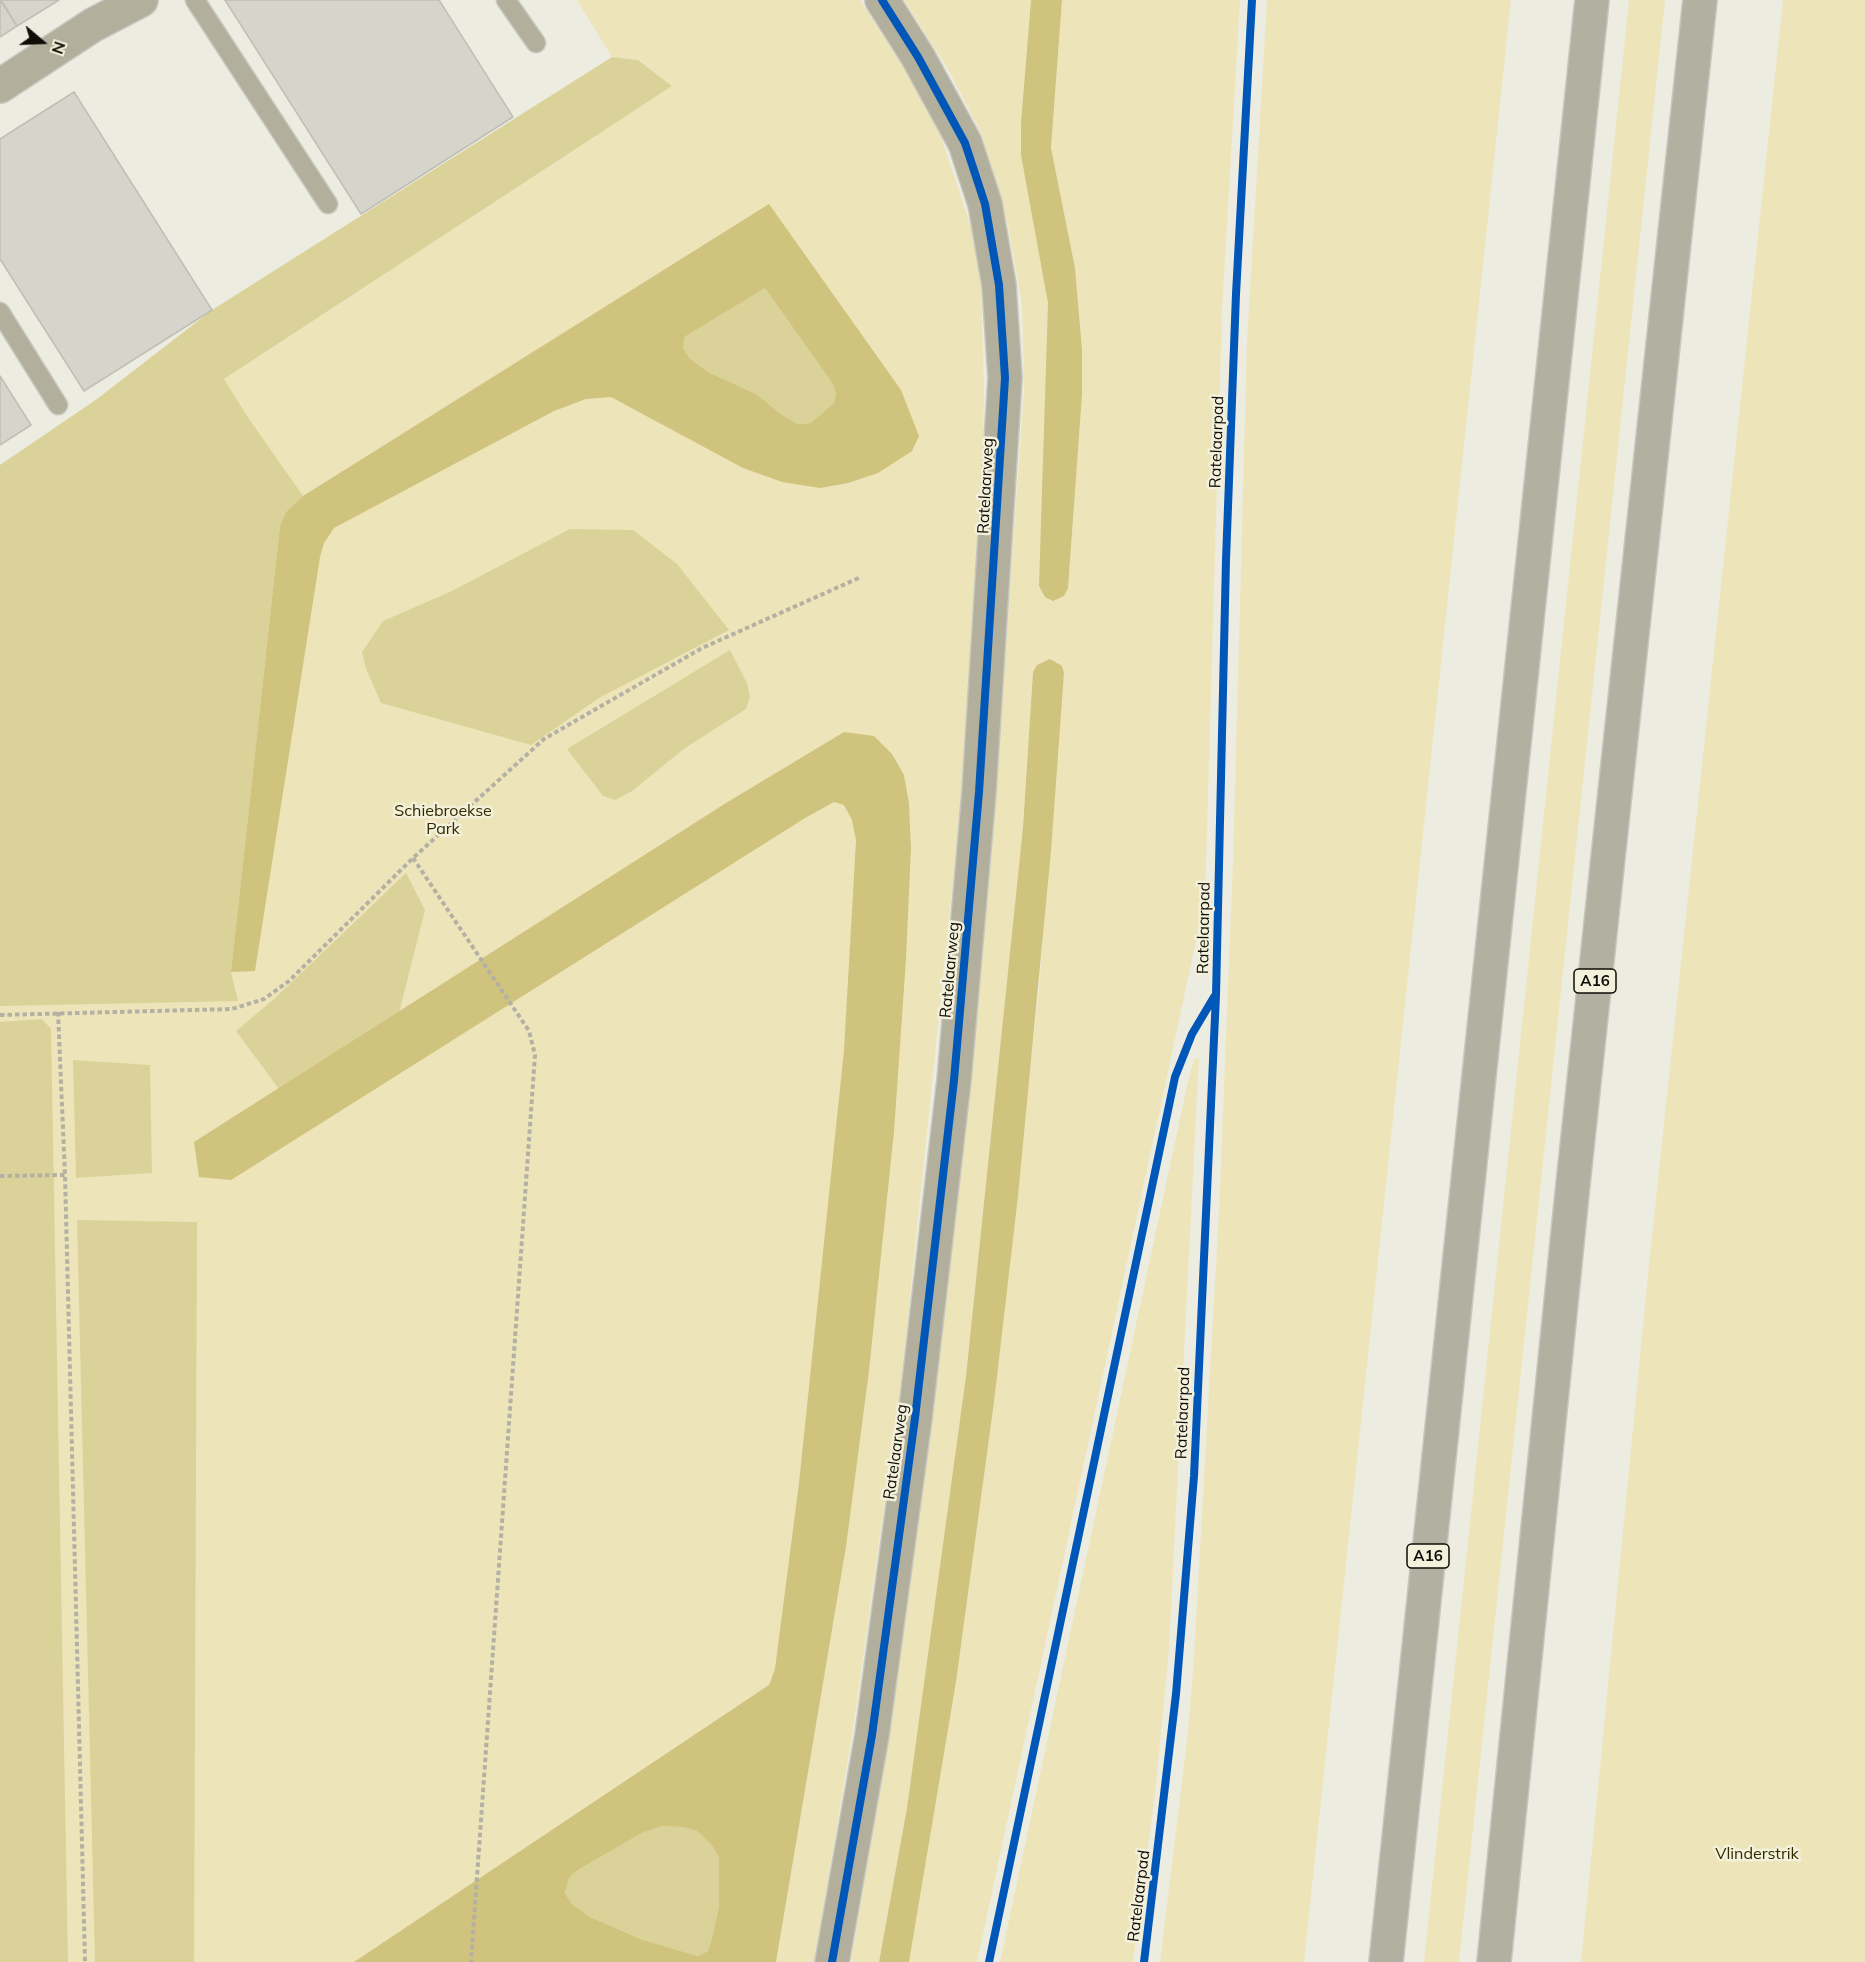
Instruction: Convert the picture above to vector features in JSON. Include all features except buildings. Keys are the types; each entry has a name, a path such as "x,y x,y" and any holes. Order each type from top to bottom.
{"highway":[{"name":"A16","path":"1386,1962 1592,0"},
{"name":"A16","path":"1494,1962 1573,1184 1700,0"}],"street":[{"path":"0,86 93,25 141,0"},
{"name":"Ratelaarweg","path":"832,1962 873,1723 915,1418 954,1080 980,781 1005,378 999,285 985,204 965,143 918,57 882,0"}],"lane":[{"path":"195,0 328,204"},
{"path":"506,0 536,43"},
{"path":"0,312 58,405"}],"path":[{"path":"0,1015 232,1009 264,999 289,981 413,858 544,739 702,648 861,577"},
{"path":"413,858 529,1031 536,1055 471,1962"},
{"path":"58,1012 65,1175 85,1962"},
{"path":"0,1176 65,1175"}],"green space":[{"name":"Schiebroekse Park","path":"577,0 860,0 914,84 941,137 972,229 981,277 984,387 982,556 963,783 900,1394 852,1736 814,1962 776,1962 846,1547 869,1371 894,1132 911,848 909,803 904,775 894,758 748,1962 0,1962 0,586 234,395 224,379 672,86 638,60 612,57"},
{"path":"904,0 1031,0 1021,122 1048,303 1068,588 1082,395 1082,349 1075,268 1051,148 1062,0 1240,0 1222,311 1205,899 977,1962 909,1962 956,1682 994,1402 1039,988 1064,673 1033,672 1023,827 966,1376 945,1539 907,1808 879,1962 851,1962 891,1726 934,1407 991,862 1024,389 1022,304 1008,226 981,133 949,71"},
{"path":"1267,0 1511,0 1304,1962 1160,1962 1188,1732 1194,1656 1219,1212 1233,861 1247,341"},
{"path":"1629,0 1665,0 1459,1962 1424,1962"},
{"name":"Vlinderstrik","path":"1783,0 1865,0 1865,1962 1581,1962 1648,1274"},
{"path":"1199,1057 1169,1648 1156,1785 1133,1962 1000,1962 1188,1081 1194,1060"}],"shaded area":[{"path":"1031,0 1062,0 1051,148 1075,268 1082,349 1082,395 1068,588 1064,596 1053,601 1045,597 1039,586 1048,303 1021,155 1021,122"},
{"path":"612,57 638,60 672,86 224,379 303,496 286,512 280,526 231,972 238,1001 0,1006 0,465 97,399 212,310"},
{"path":"769,204 901,390 919,436 912,451 878,473 848,483 820,488 782,482 743,468 611,397 586,399 554,411 334,528 324,543 320,557 255,971 231,972 280,526 286,512 303,496","holes":["765,288 833,384 836,394 834,403 811,423 798,424 782,415 756,394 710,373 690,359 683,348 684,337"]},
{"path":"765,288 833,384 836,394 834,403 811,423 798,424 782,415 756,394 710,373 690,359 683,348 683,337"},
{"path":"570,529 633,530 677,564 729,630 599,698 531,745 381,703 366,669 362,652 383,621 450,592"},
{"path":"730,650 747,683 750,697 746,709 685,748 632,791 615,800 603,796 567,749"},
{"path":"1050,659 1062,666 1064,673 1051,851 1018,1196 994,1402 956,1682 909,1962 879,1962 907,1808 966,1376 1023,827 1033,672 1037,665"},
{"path":"844,732 874,736 892,754 904,775 909,803 911,848 894,1132 869,1371 846,1547 776,1962 354,1962 769,1685 775,1669 799,1483 844,1050 856,840 852,820 844,805 834,802 805,818 231,1180 199,1177 194,1142 726,803","holes":["662,1826 683,1827 697,1831 711,1844 719,1857 719,1906 708,1951 698,1956 643,1940 590,1917 572,1904 565,1893 569,1878 576,1871 642,1833"]},
{"path":"406,873 425,910 399,1013 279,1089 236,1031 273,1000"},
{"path":"42,1019 51,1029 68,1962 0,1962 0,1022"},
{"path":"73,1060 150,1065 152,1173 76,1178"},
{"path":"77,1220 197,1222 194,1962 95,1962"},
{"path":"662,1826 683,1827 697,1831 711,1844 719,1857 719,1906 713,1935 708,1951 698,1956 643,1940 590,1917 572,1904 565,1892 569,1878 576,1871 642,1833"}],"cycle path":[{"path":"832,1962 872,1735 915,1418 954,1080 979,792 1005,378 999,285 985,204 965,143 918,57 882,0"},
{"name":"Ratelaarpad","path":"1144,1962 1176,1694 1194,1476 1216,995 1226,560 1236,294 1252,0"},
{"path":"989,1962 1175,1077 1192,1034 1214,997"}]}
